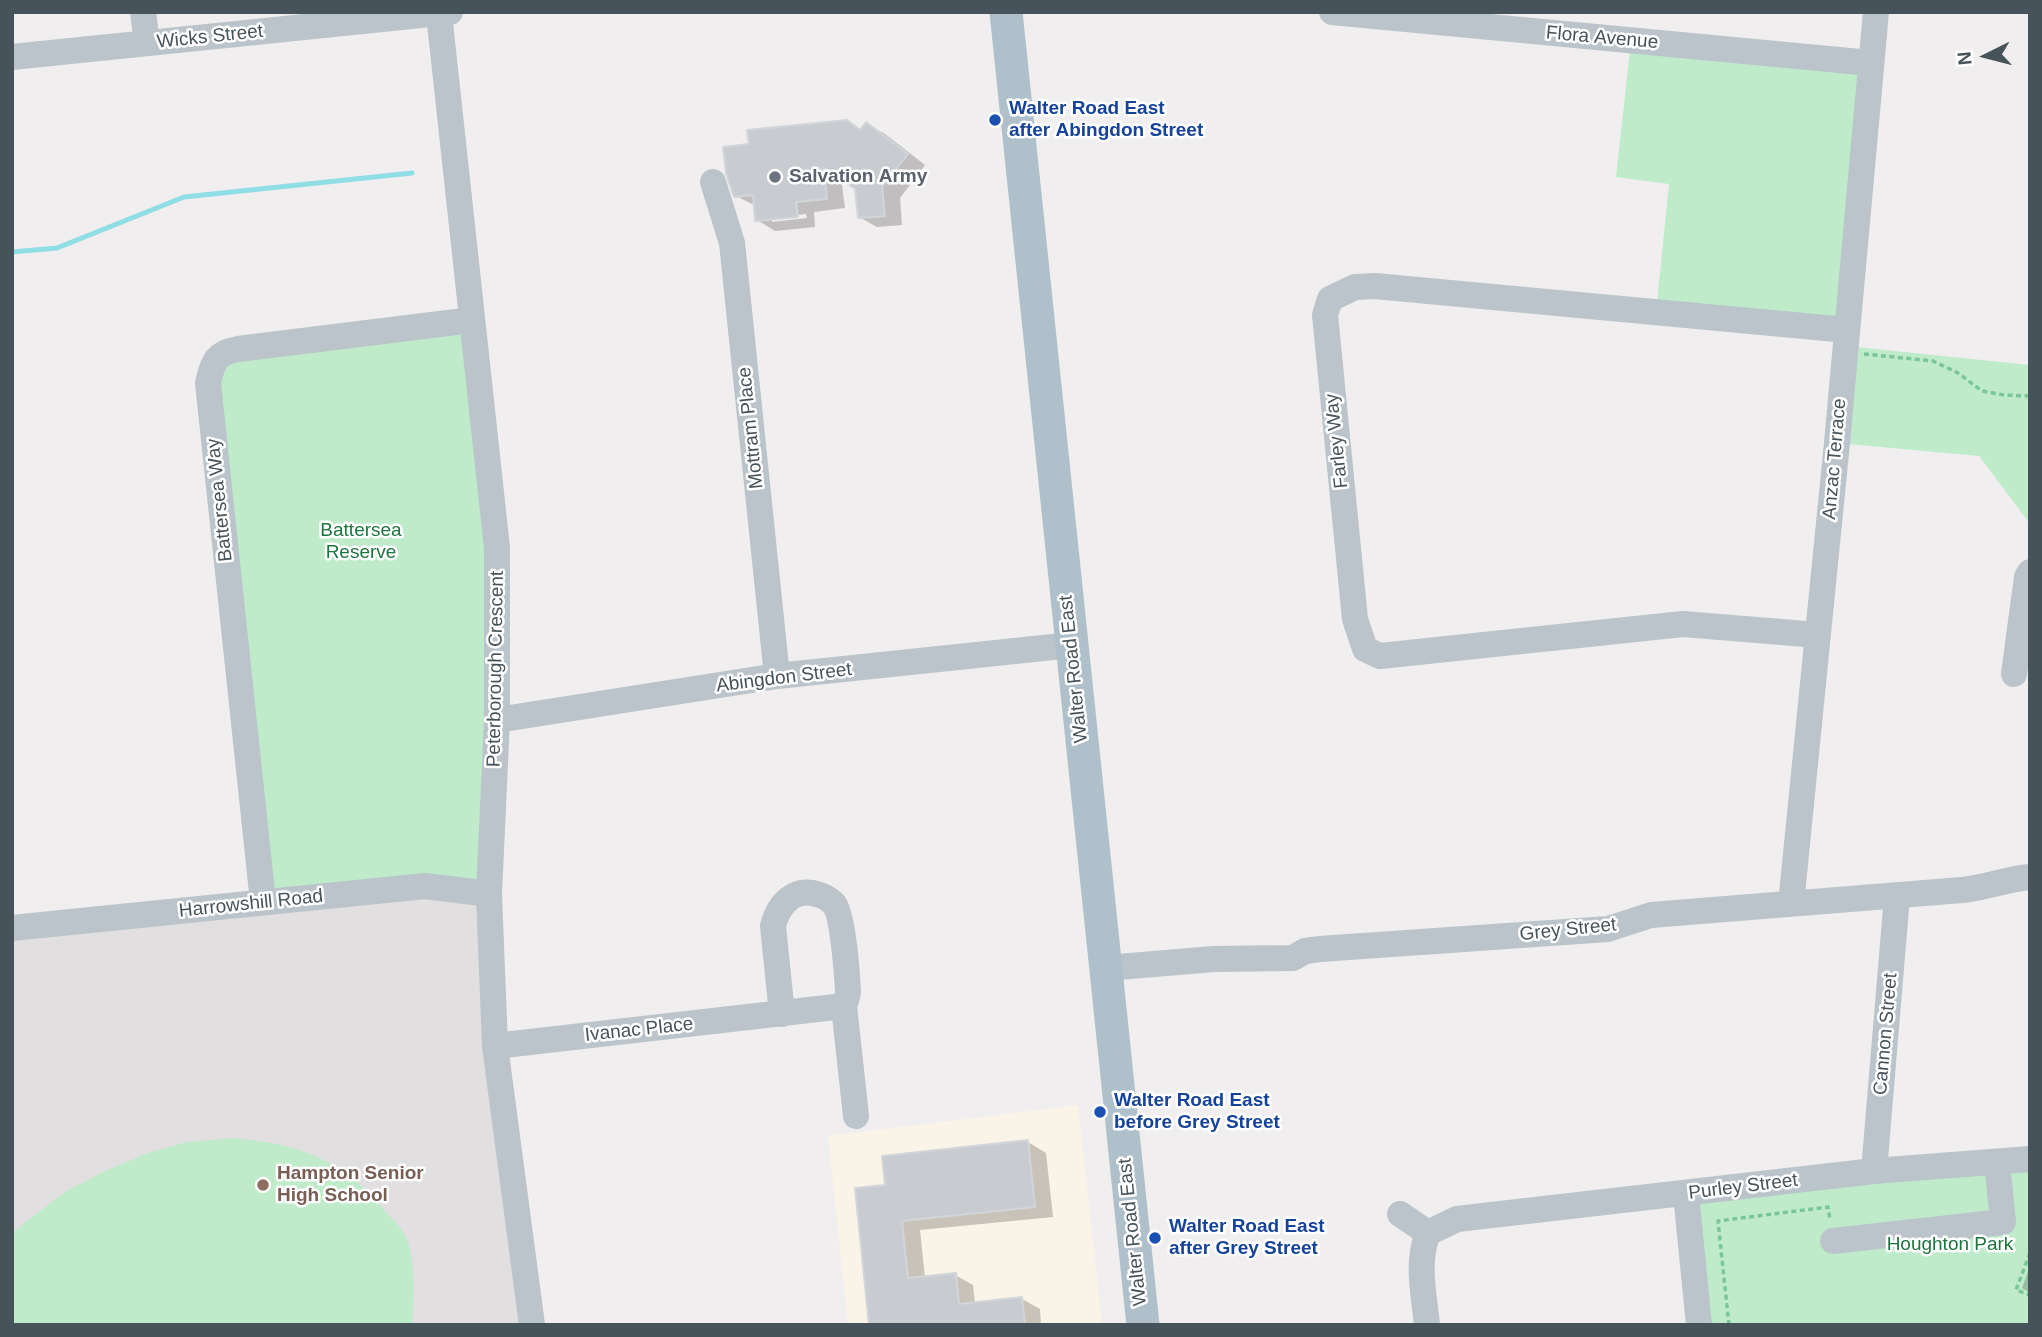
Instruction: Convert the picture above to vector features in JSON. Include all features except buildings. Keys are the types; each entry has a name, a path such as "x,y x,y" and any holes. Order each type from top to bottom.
{"main road":[{"name":"Walter Road East","path":"1006,12 1143,1325"}],"street":[{"path":"143,12 147,43"},
{"name":"Flora Avenue","path":"1332,12 1871,63"},
{"name":"Anzac Terrace","path":"1791,904 1818,635 1852,341 1876,12"},
{"name":"Wicks Street","path":"12,57 445,13"},
{"name":"Peterborough Crescent","path":"445,13 472,320 497,548 497,720 489,894 495,1046 532,1325"},
{"name":"Mottram Place","path":"713,182 732,243 777,677"},
{"name":"Farley Way","path":"1818,635 1683,624 1380,656 1365,649 1355,619 1325,316 1330,299 1354,287 1375,286 1852,341"},
{"name":"Battersea Way","path":"263,902 208,383 211,369 216,359 225,352 238,349 472,320"},
{"path":"2014,674 2026,577 2030,572"},
{"name":"Abingdon Street","path":"497,720 777,677 1072,645"},
{"name":"Grey Street","path":"1106,968 1214,960 1293,958 1305,951 1320,949 1608,929 1651,915 1984,888 2030,877"},
{"name":"Harrowshill Road","path":"12,928 425,886 489,894"},
{"path":"782,1014 773,926 781,906 789,898 800,892 813,892 834,904 840,916 848,994 844,1006 856,1116"},
{"name":"Cannon Street","path":"1874,1171 1897,896"},
{"name":"Ivanac Place","path":"495,1046 844,1006"},
{"name":"Purley Street","path":"1428,1233 1457,1219 1874,1171 2030,1159"},
{"path":"1833,1241 2003,1223 1997,1162"},
{"path":"1686,1194 1699,1325"},
{"path":"1400,1214 1428,1233 1420,1264 1427,1325"}],"path":[{"path":"1852,341 1933,361 1958,373 1982,391 2030,396"},
{"path":"1729,1325 1718,1221 1828,1207 1833,1241"},
{"path":"2030,1253 2016,1290 2030,1295"}],"shaded area":[{"name":"Hampton Senior High School","path":"489,894 532,1325 12,1325 12,928"},
{"path":"1078,1105 1102,1325 848,1325 828,1136"}],"green space":[{"path":"1631,41 1871,63 1847,330 1656,312 1669,184 1616,177"},
{"name":"Battersea Reserve","path":"472,320 497,548 489,894 263,902 216,359"},
{"path":"1846,346 2030,365 2030,524 1979,456 1837,443"},
{"path":"233,1138 278,1144 317,1157 334,1166 368,1192 407,1239 413,1271 412,1325 12,1325 13,1232 65,1192 105,1171 148,1153 187,1142"},
{"name":"Houghton Park","path":"2030,1159 2030,1325 1699,1325 1686,1194"}],"waterway":[{"path":"12,252 57,248 184,197 412,173"}],"place":[{"name":"Walter Road East after Abingdon Street","path":"995,120"},
{"name":"Salvation Army","path":"775,177"},
{"name":"Walter Road East before Grey Street","path":"1100,1112"},
{"name":"Hampton Senior High School","path":"263,1185"},
{"name":"Walter Road East after Grey Street","path":"1155,1238"}]}
